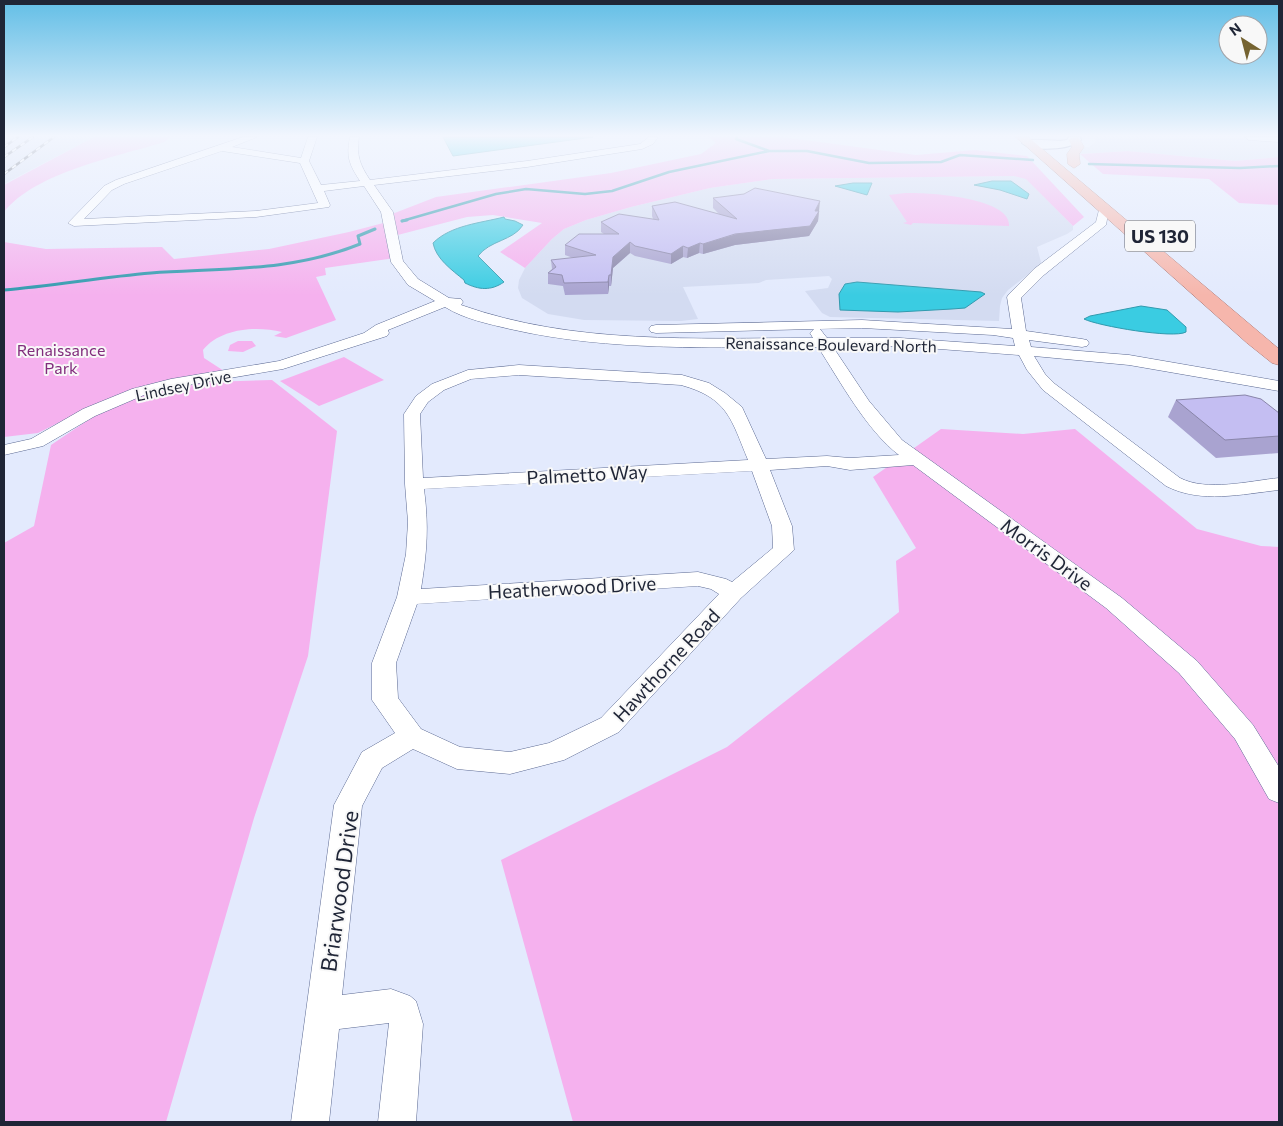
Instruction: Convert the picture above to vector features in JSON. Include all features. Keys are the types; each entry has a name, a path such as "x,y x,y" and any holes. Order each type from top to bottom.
{"highway":[{"name":"US 130","path":"1093,190 1254,339 1279,359"},
{"name":"US 130","path":"1097,190 1109,203"}],"street":[{"path":"106,190 74,223 256,214 325,205 316,190"},
{"name":"Renaissance Boulevard North","path":"372,190 387,212 397,262 412,282 487,319 534,330 588,338 661,343 1021,342 1100,346 1279,380"},
{"path":"1109,203 1102,223 1039,272 1014,297 1021,342 1038,376 1049,387 1173,482 1187,489 1204,491 1279,484"},
{"name":"Renaissance Boulevard North","path":"456,304 528,320 618,329 811,324 890,326 1021,342 1279,386"},
{"name":"Lindsey Drive","path":"4,450 22,449 40,443 82,416 141,391 178,382 270,368 310,358 369,336 393,330 456,304"},
{"name":"Morris Drive","path":"811,324 863,404 896,444 1114,603 1188,667 1244,732 1279,791"},
{"name":"Hawthorne Road","path":"519,370 682,380 703,386 720,396 736,411 759,464 782,526 784,550 733,593 610,725 555,752 510,763 457,758 412,736 385,700 384,663 408,597 416,554 418,522 414,484 412,414 422,399 438,387 468,375 519,370"},
{"path":"827,461 844,453 882,448 896,444"},
{"path":"759,464 827,461 850,464 916,459"},
{"name":"Palmetto Way","path":"414,484 759,464"},
{"name":"Heatherwood Drive","path":"408,597 698,579 718,584 733,593"},
{"name":"Briarwood Drive","path":"310,1122 348,805 372,760 412,736"},
{"path":"323,1014 391,1006 400,1008 405,1015 406,1024 397,1122"}],"shaded area":[{"path":"704,190 1037,190 1073,226 1073,230 1037,247 1041,262 1038,267 1008,290 1002,298 999,321 830,317 822,313 805,291 828,288 832,279 829,276 766,280 759,283 683,287 698,319 681,321 584,320 548,314 522,298 518,288 519,280 525,268 552,239 564,229 586,220"}],"green space":[{"path":"4,190 31,190 18,198 4,212"},
{"name":"Renaissance Park","path":"490,190 704,190 631,207 586,220 564,229 525,268 500,252 542,223 493,215 467,217 390,237 395,258 325,268 326,275 316,277 336,320 286,338 274,336 282,332 261,329 240,330 229,333 219,337 203,350 204,358 224,371 88,408 38,433 4,437 4,242 46,249 162,247 174,259 269,249 349,232 391,221 387,216 436,197"},
{"path":"1037,190 1058,190 1084,217 1073,226"},
{"path":"1222,190 1279,190 1279,205 1239,203"},
{"path":"905,193 947,195 983,203 997,208 1006,216 1009,226 913,223 911,225 903,223 907,222 889,195"},
{"path":"238,341 252,341 256,346 243,352 228,351 230,345"},
{"path":"344,357 384,380 319,406 280,381"},
{"path":"272,380 337,431 308,656 254,818 166,1122 4,1122 4,543 34,526 51,445 103,410 177,383"},
{"path":"941,429 1023,434 1075,429 1197,529 1261,546 1279,547 1279,1122 573,1122 501,860 727,747 899,612 896,561 916,548 873,477"}],"water":[{"path":"848,190 869,190 867,195"},
{"path":"998,190 1023,190 1029,194 1027,199"},
{"path":"504,217 523,225 519,230 489,247 478,256 504,282 490,288 475,287 465,283 437,254 433,243 457,228"},
{"path":"857,282 981,292 985,294 965,308 898,312 840,310 839,294 845,284"},
{"path":"1141,306 1167,310 1186,327 1186,332 1167,334 1136,331 1084,319 1090,316"}],"building":[{"path":"752,190 763,190 820,201 815,211 819,211 810,226 735,234 688,248 683,246 671,254 635,246 630,242 613,257 611,275 609,275 608,282 564,283 562,275 548,273 556,267 551,260 596,255 565,245 579,234 619,234 601,222 619,214 659,220 652,206 675,202 737,219 713,198 744,194"},
{"path":"1245,395 1261,399 1279,413 1279,436 1225,440 1176,400"}],"waterway":[{"path":"407,220 402,221 496,194 523,190"},
{"path":"532,190 585,194 616,190"},
{"path":"4,290 151,273 257,267 308,260 360,244 358,236 375,229"}]}
